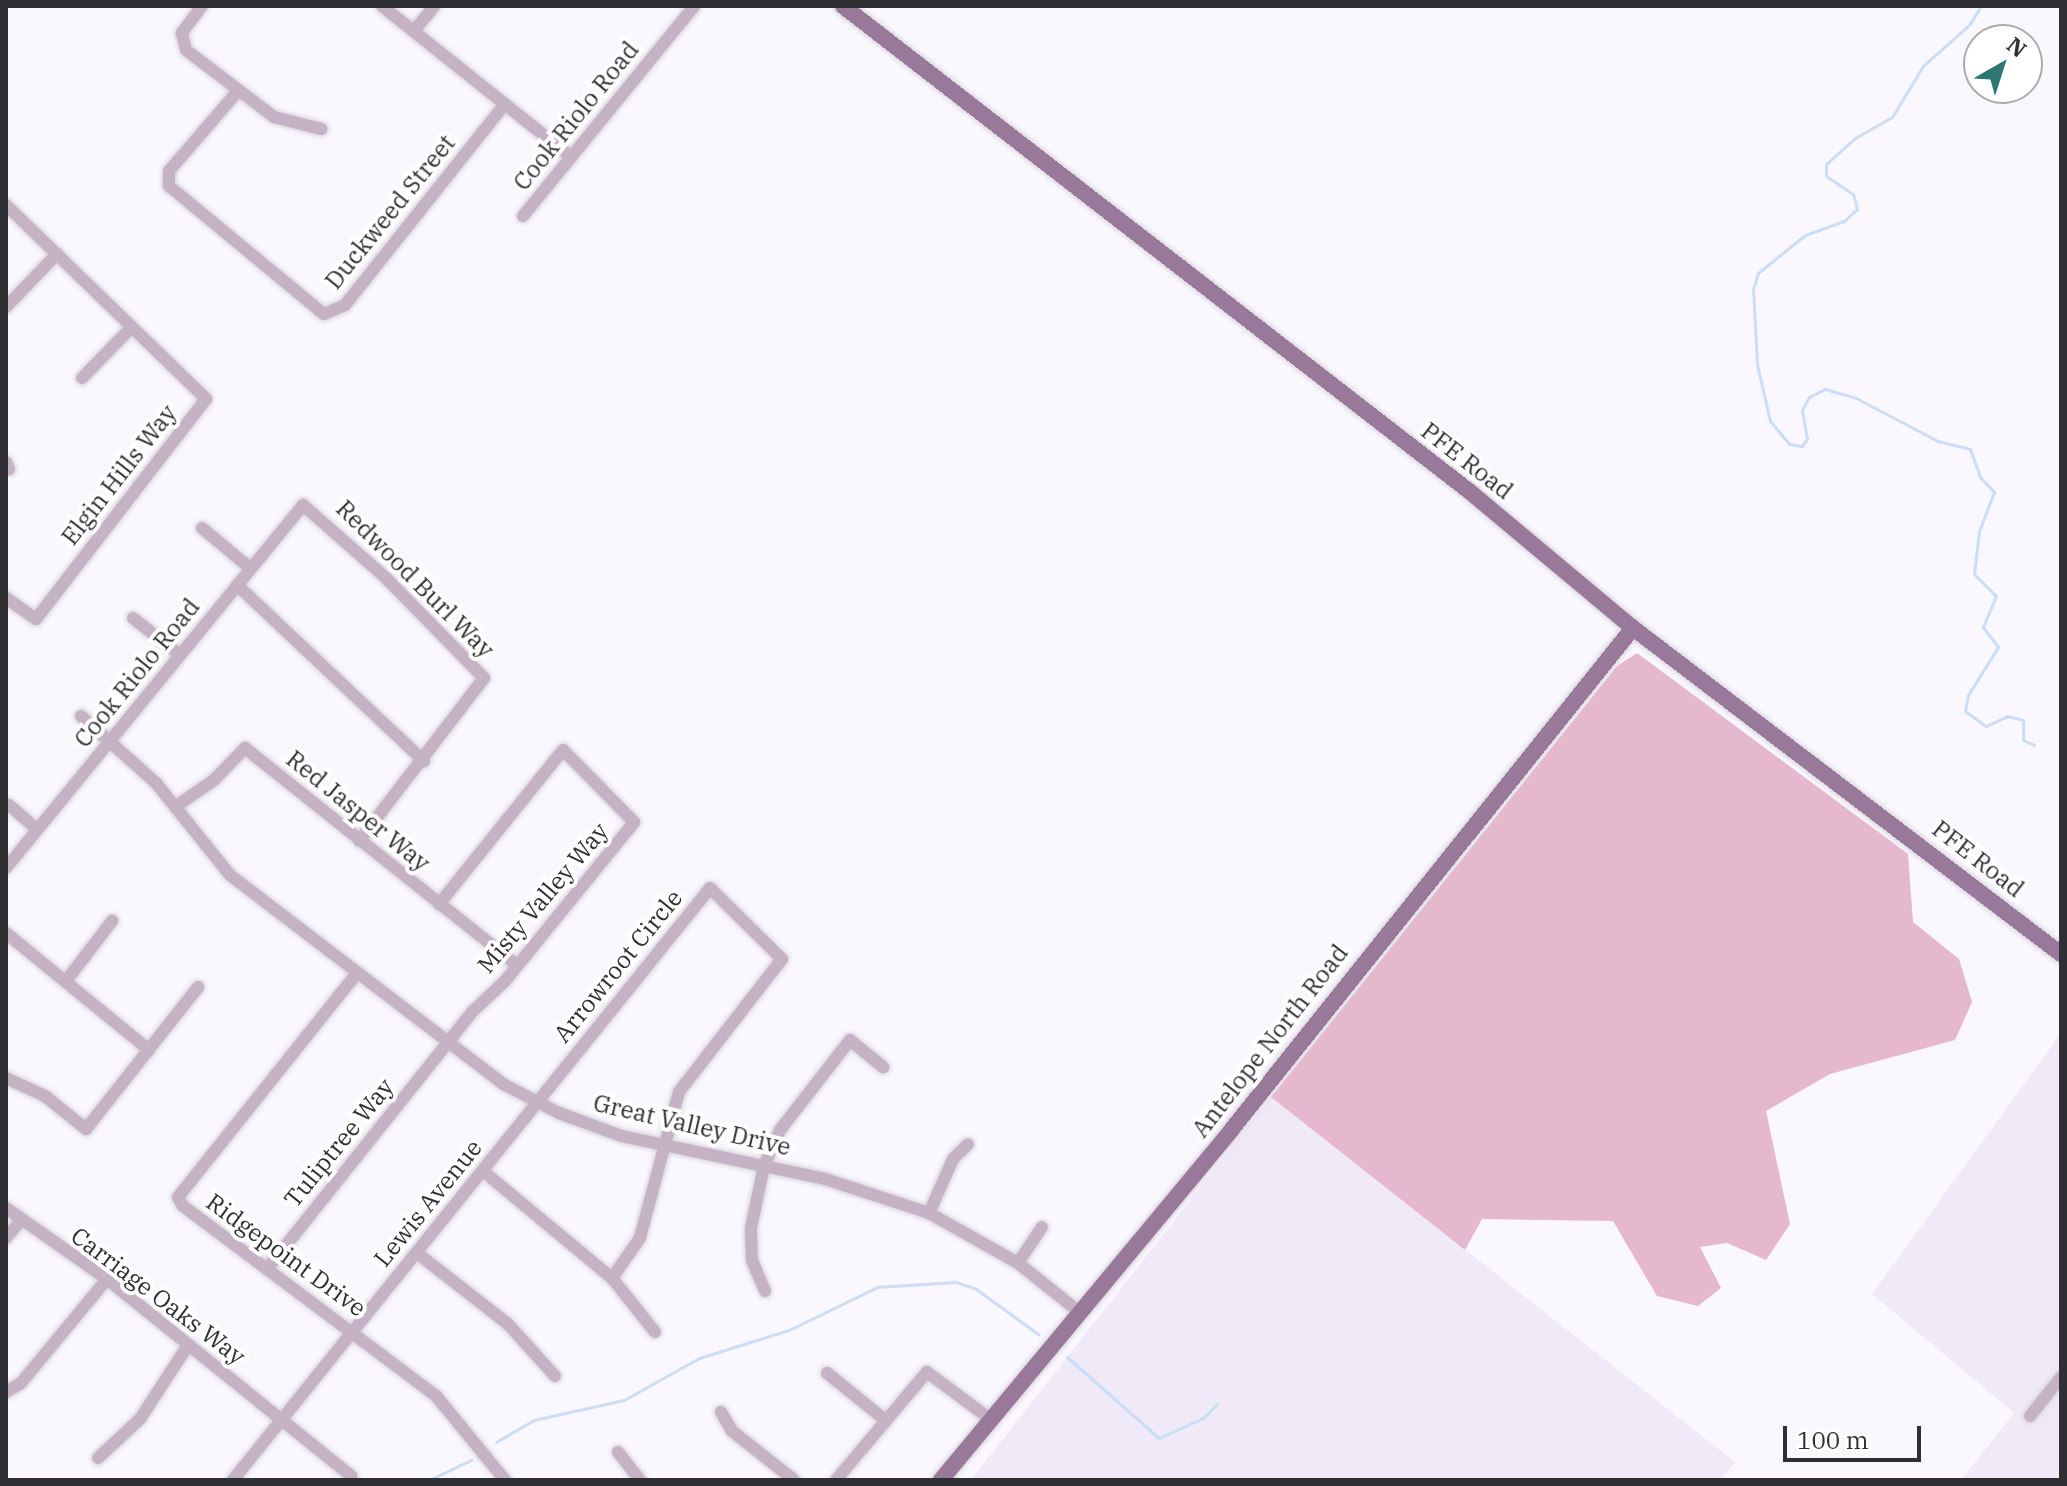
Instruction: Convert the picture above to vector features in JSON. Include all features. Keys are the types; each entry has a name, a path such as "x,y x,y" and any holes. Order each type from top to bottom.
{"main road":[{"name":"PFE Road","path":"843,6 1469,491 1633,628 2061,954"},
{"name":"Antelope North Road","path":"941,1480 1232,1129 1633,628"}],"street":[{"path":"202,6 182,41 237,92 274,117 321,129"},
{"path":"382,6 571,157"},
{"path":"414,31 434,6"},
{"name":"Cook Riolo Road","path":"523,216 694,6"},
{"name":"Duckweed Street","path":"237,92 169,171 169,186 324,314 345,305 505,104"},
{"name":"Elgin Hills Way","path":"6,205 206,399 36,619 6,598"},
{"path":"6,307 57,254"},
{"path":"82,378 132,327"},
{"name":"Cook Riolo Road","path":"6,868 303,505"},
{"name":"Redwood Burl Way","path":"303,505 386,578 484,678 424,761 359,841"},
{"path":"202,528 250,568"},
{"path":"237,585 424,761"},
{"path":"133,618 180,655"},
{"name":"Great Valley Drive","path":"81,716 175,807 230,875 446,1043 536,1102 588,1125 663,1145 846,1184 929,1213 1018,1263 1078,1311"},
{"name":"Red Jasper Way","path":"175,807 214,780 245,748 517,965"},
{"name":"Misty Valley Way","path":"439,904 563,750 634,822 517,965 446,1043"},
{"path":"9,805 37,829"},
{"name":"Arrowroot Circle","path":"536,1102 710,888 782,959 687,1078 663,1145"},
{"path":"66,981 112,921"},
{"path":"6,933 149,1050"},
{"name":"Ridgepoint Drive","path":"357,973 178,1197 183,1206 354,1331 452,1411 505,1480"},
{"path":"6,1078 45,1096 86,1129 198,987"},
{"path":"765,1291 749,1244 764,1166 790,1115 850,1040 883,1067"},
{"name":"Tuliptree Way","path":"267,1269 446,1043"},
{"name":"Lewis Avenue","path":"233,1480 536,1102"},
{"path":"929,1213 953,1159 968,1144"},
{"path":"612,1278 640,1238 663,1145"},
{"path":"483,1171 612,1278 655,1332"},
{"name":"Carriage Oaks Way","path":"6,1208 107,1279 351,1476"},
{"path":"6,1238 21,1220"},
{"path":"1018,1263 1042,1227"},
{"path":"417,1253 508,1324 555,1376"},
{"path":"6,1392 21,1383 107,1279"},
{"path":"98,1458 140,1419 188,1345"},
{"path":"836,1480 884,1419 927,1372 990,1419"},
{"path":"827,1373 884,1419"},
{"path":"2030,1416 2061,1377"},
{"path":"721,1412 732,1431 794,1480"},
{"path":"618,1452 640,1480"}],"shaded area":[{"path":"1637,653 1908,854 1913,922 1959,959 1972,1002 1955,1040 1830,1074 1766,1111 1790,1224 1766,1260 1727,1243 1700,1247 1721,1288 1698,1306 1657,1296 1613,1221 1482,1219 1465,1250 1271,1097 1617,666"},
{"path":"2061,1033 2061,1480 1961,1480 2014,1413 1872,1294"},
{"path":"1271,1097 1735,1462 1721,1480 971,1480"}],"waterway":[{"path":"1981,6 1969,25 1923,66 1892,117 1855,138 1826,164 1826,176 1853,194 1857,209 1844,221 1805,235 1758,273 1753,289 1757,364 1770,421 1789,444 1802,446 1807,439 1802,410 1809,397 1825,389 1856,398 1938,441 1970,449 1980,477 1994,492 1979,531 1974,574 1996,596 1983,627 1998,647 1968,695 1965,711 1986,726 2007,716 2023,720 2023,740 2034,745"},
{"path":"496,1442 534,1420 624,1400 699,1358 789,1330 877,1287 956,1282 976,1289 1038,1334"},
{"path":"1067,1357 1159,1438 1203,1418 1217,1404"},
{"path":"429,1480 471,1460"}]}
